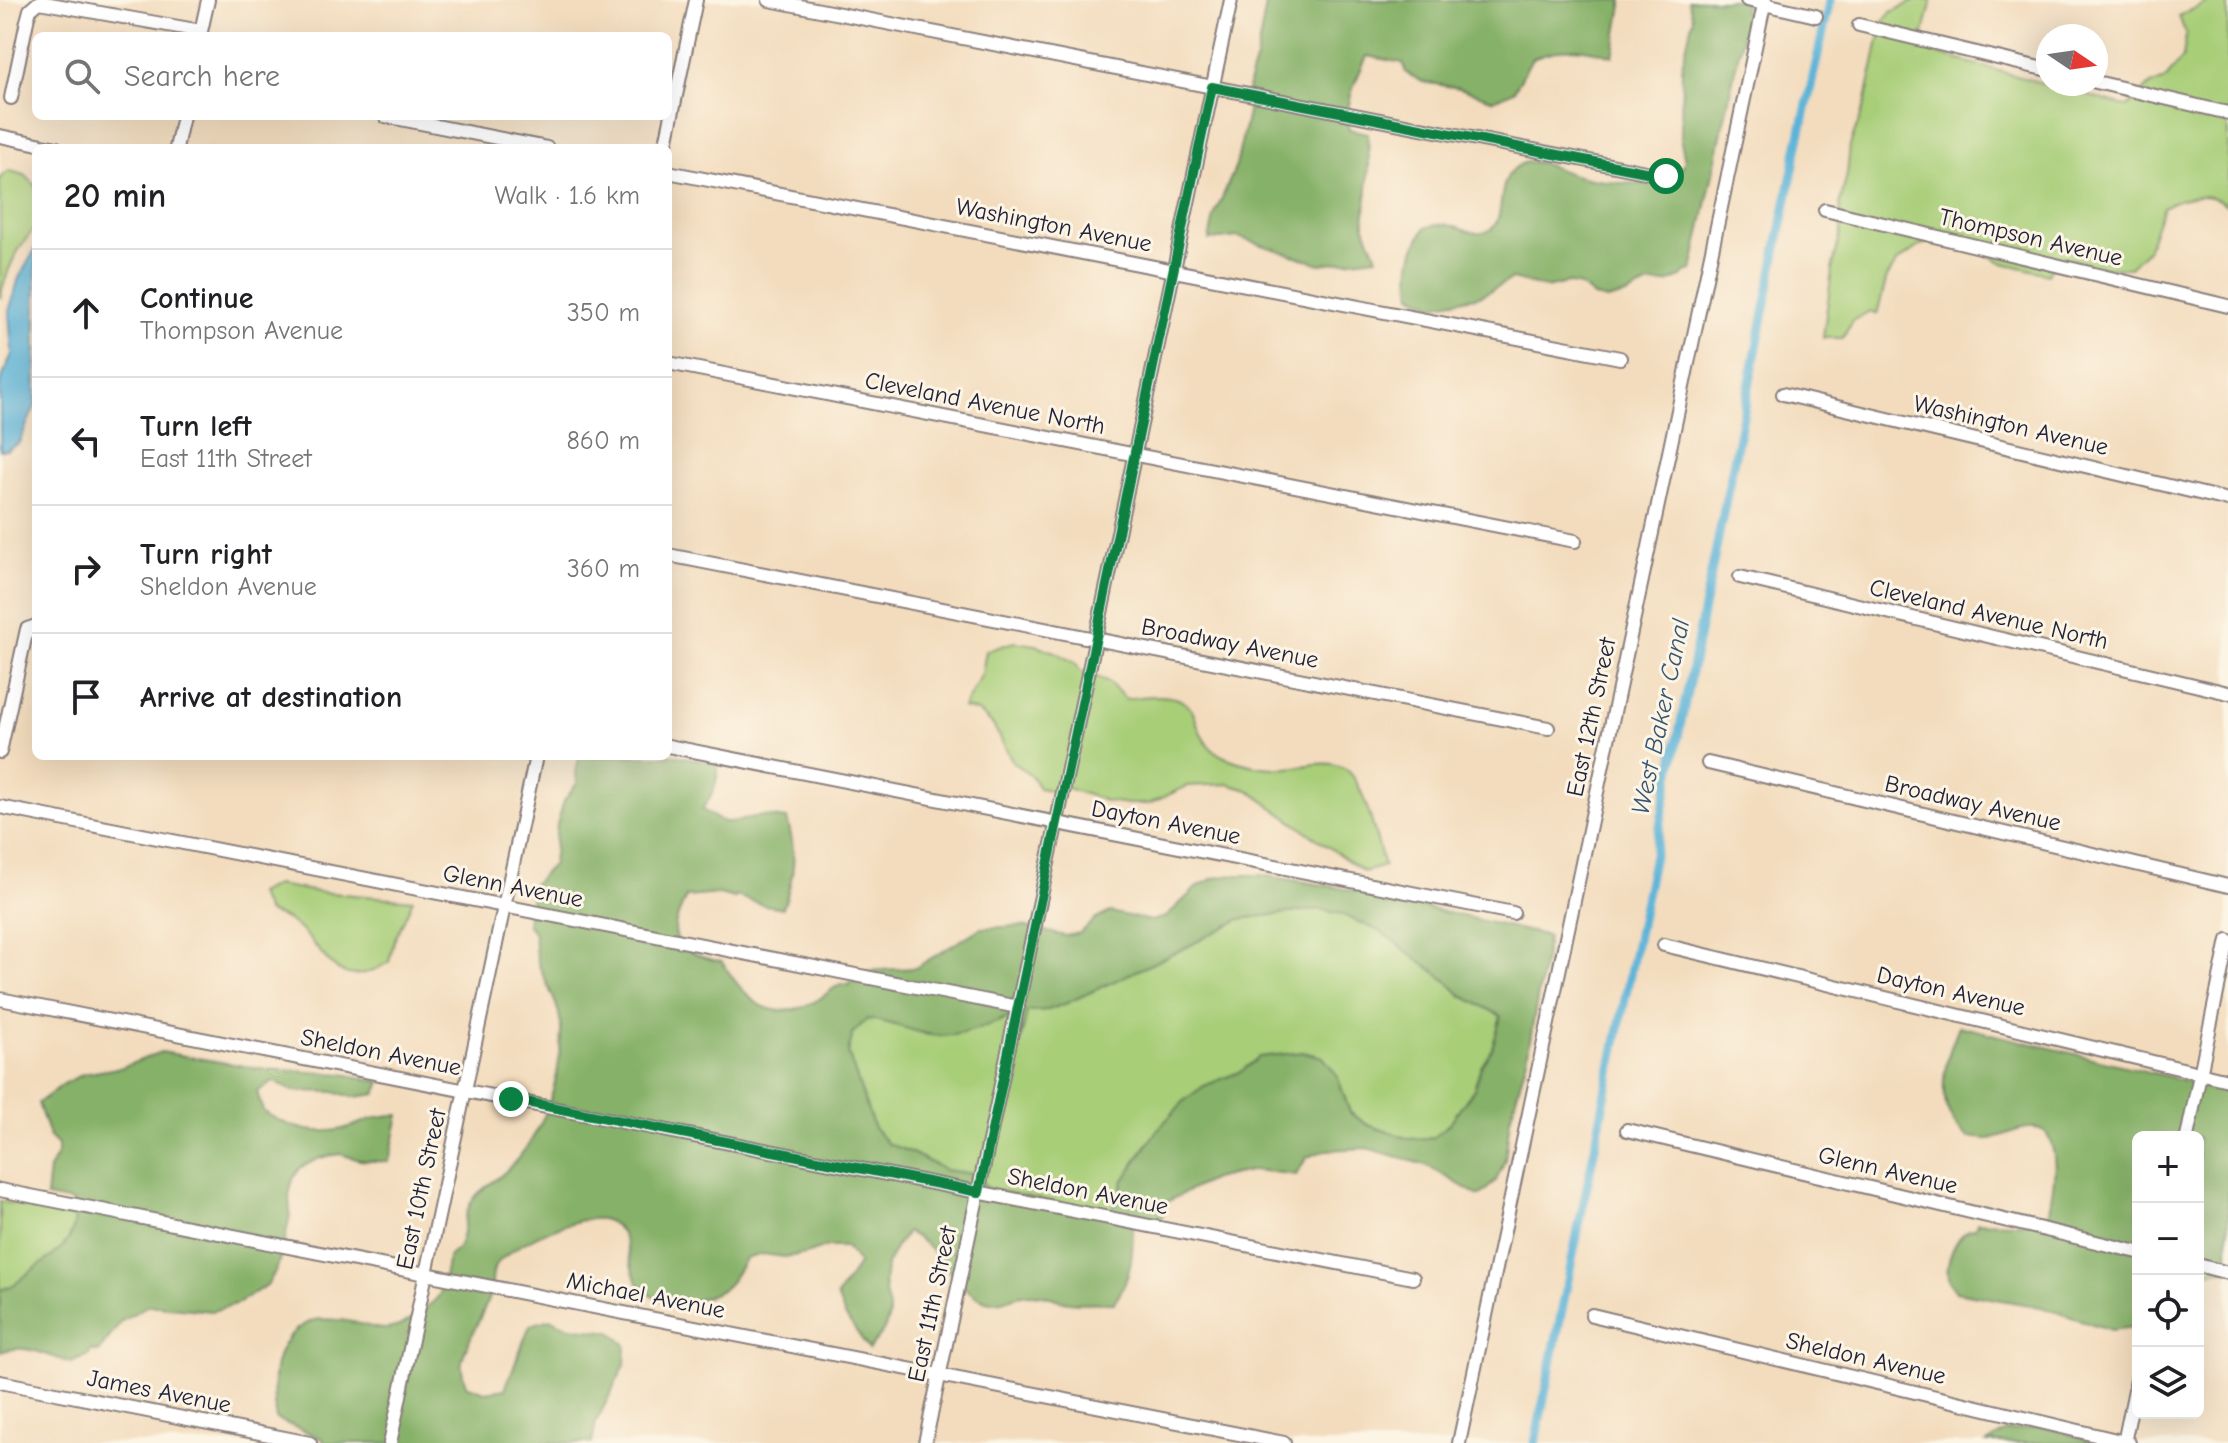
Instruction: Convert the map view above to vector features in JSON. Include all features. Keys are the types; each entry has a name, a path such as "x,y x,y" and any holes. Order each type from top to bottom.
{"street":[{"path":"200,32 208,0"},
{"path":"672,115 696,0"},
{"path":"769,0 1666,176"},
{"name":"East 11th Street","path":"925,1443 1231,0"},
{"path":"1747,0 1816,16"},
{"path":"11,98 30,10 39,2 190,32"},
{"name":"East 12th Street","path":"1459,1443 1765,2"},
{"path":"1859,25 2036,67"},
{"path":"2108,85 2228,113"},
{"path":"177,144 182,120"},
{"path":"405,120 527,144"},
{"path":"666,144 671,120"},
{"path":"0,136 38,144"},
{"name":"Washington Avenue","path":"672,173 1620,358"},
{"name":"Thompson Avenue","path":"1825,210 2228,306"},
{"name":"Cleveland Avenue North","path":"672,364 1575,541"},
{"name":"Washington Avenue","path":"1783,394 2228,500"},
{"name":"Broadway Avenue","path":"672,556 1548,728"},
{"name":"Cleveland Avenue North","path":"1740,577 2228,693"},
{"path":"0,752 27,629 32,627"},
{"name":"Dayton Avenue","path":"672,747 1513,913"},
{"name":"East 10th Street","path":"390,1443 535,760"},
{"name":"Broadway Avenue","path":"1708,763 2228,886"},
{"name":"Glenn Avenue","path":"0,807 1018,1007"},
{"path":"2188,1131 2228,940"},
{"name":"Dayton Avenue","path":"1664,945 2228,1080"},
{"name":"Sheldon Avenue","path":"0,999 1413,1278"},
{"name":"Glenn Avenue","path":"1627,1130 2132,1251"},
{"name":"Michael Avenue","path":"0,1190 1284,1443"},
{"path":"2204,1267 2228,1273"},
{"name":"Sheldon Avenue","path":"1592,1315 2126,1443"},
{"name":"James Avenue","path":"0,1382 310,1443"},
{"path":"2126,1443 2132,1409"}],"green space":[{"path":"1267,0 1623,0 1613,56 1572,48 1532,58 1514,91 1494,100 1459,88 1423,82 1406,73 1403,63 1367,56 1352,91 1348,119 1349,129 1368,133 1364,225 1377,257 1320,264 1238,237 1209,240 1214,216 1236,166 1248,113 1248,84"},
{"path":"1688,0 1745,0 1743,11 1747,14 1692,271 1668,283 1649,284 1607,300 1595,297 1580,286 1566,283 1546,288 1512,279 1480,296 1433,305 1412,295 1412,260 1425,228 1444,225 1475,233 1490,230 1498,217 1506,180 1511,172 1526,162 1540,163 1590,179 1639,184 1676,182 1685,161 1681,142 1682,65 1693,18"},
{"path":"1917,0 1932,0 1920,49 2036,81 2036,96 2089,96 2128,107 2151,84 2164,81 2183,57 2186,35 2179,16 2212,0 2228,0 2228,206 2212,198 2196,196 2163,207 2147,250 2129,268 2103,267 2058,256 2048,274 2003,263 1982,252 1938,238 1921,245 1898,261 1887,277 1877,314 1870,311 1852,321 1843,338 1823,338 1832,270 1841,232 1840,202 1850,145 1865,105 1883,21 1891,12"},
{"path":"10,171 25,175 32,182 32,232 13,261 0,299 0,179"},
{"path":"1014,642 1036,645 1057,653 1076,664 1080,671 1107,681 1126,699 1176,698 1194,714 1203,737 1212,748 1227,758 1264,767 1287,768 1325,763 1347,770 1365,801 1384,866 1364,872 1248,790 1228,784 1187,786 1149,804 1106,801 1064,787 1054,791 1039,788 1032,777 1013,762 993,725 978,712 963,708 982,674 986,651"},
{"path":"672,755 718,764 714,788 702,809 716,819 727,822 759,816 787,819 793,864 783,908 719,894 686,897 675,928 676,936 685,949 722,962 740,988 760,1005 771,1009 784,1011 814,1002 841,984 849,985 855,976 865,971 915,968 981,928 1023,926 1065,936 1080,933 1110,912 1151,921 1166,917 1197,887 1214,878 1234,875 1261,875 1336,887 1548,936 1527,1058 1510,1119 1505,1160 1496,1181 1479,1196 1426,1165 1367,1148 1326,1150 1307,1157 1296,1175 1255,1170 1213,1179 1168,1201 1161,1219 1133,1213 1129,1271 1114,1303 1069,1302 1033,1294 986,1301 964,1287 928,1247 907,1232 887,1267 884,1282 888,1321 869,1349 845,1316 837,1296 859,1263 846,1247 825,1247 784,1257 763,1254 745,1259 730,1282 714,1294 696,1300 669,1302 643,1290 636,1280 622,1234 615,1226 605,1220 580,1221 531,1239 496,1265 490,1294 462,1367 466,1385 485,1392 505,1389 530,1325 551,1319 570,1327 611,1332 626,1345 625,1365 596,1422 592,1443 324,1443 323,1439 276,1419 274,1375 282,1348 290,1336 300,1327 319,1319 344,1320 380,1329 393,1328 433,1302 440,1292 449,1257 460,1244 472,1201 520,1156 548,1107 558,1070 560,1019 538,961 535,934 527,924 533,884 553,864 557,824 564,801 577,783 578,760 672,760","holes":["1320,909 1341,914 1380,931 1461,995 1501,1016 1492,1049 1481,1066 1474,1089 1449,1124 1433,1138 1409,1139 1368,1125 1350,1113 1337,1075 1323,1057 1303,1052 1259,1057 1242,1071 1204,1086 1186,1099 1157,1130 1123,1182 1119,1201 1107,1213 989,1189 973,1174 945,1170 888,1144 874,1128 848,1053 853,1033 867,1019 927,1034 949,1035 971,1031 1012,1016 1020,1022 1021,1040 1027,1011 1048,1010 1067,1003 1240,919"]},
{"path":"276,885 413,900 394,941 389,962 370,972 355,975 333,966 291,922 267,912 258,894"},
{"path":"1320,909 1341,914 1380,931 1461,995 1502,1016 1492,1049 1481,1066 1474,1089 1449,1124 1433,1138 1409,1139 1368,1125 1350,1112 1337,1075 1259,1057 1242,1071 1204,1086 1172,1114 1145,1147 1123,1182 1119,1201 1108,1213 989,1189 973,1174 945,1170 908,1151 888,1145 874,1129 848,1053 853,1033 867,1019 888,1021 928,1035 989,1025 1027,1011 1048,1010 1067,1003 1240,919"},
{"path":"1959,1026 2228,1091 2228,1269 2204,1273 2204,1131 2132,1131 2132,1327 2111,1330 2041,1307 1956,1292 1949,1281 1948,1266 1962,1235 1975,1228 1977,1222 2017,1223 2048,1219 2055,1164 2045,1131 2038,1128 1988,1139 1969,1138 1957,1126 1945,1099 1948,1055"},
{"path":"161,1052 263,1069 343,1074 381,1082 376,1094 355,1097 334,1092 292,1091 274,1081 257,1092 263,1111 291,1125 311,1130 332,1131 376,1118 399,1115 389,1162 360,1160 340,1154 320,1158 301,1167 293,1179 289,1195 290,1214 275,1272 267,1285 236,1304 212,1311 148,1305 122,1321 98,1352 91,1350 89,1355 71,1363 27,1349 0,1352 0,1290 17,1283 61,1248 72,1233 74,1224 73,1202 46,1197 49,1169 58,1153 58,1145 49,1136 38,1103 83,1074 123,1067"},
{"path":"0,1201 77,1218 67,1244 51,1259 34,1269 19,1284 0,1290"},
{"path":"2040,1427 2094,1443 1987,1443 2006,1431"}],"water":[{"path":"32,255 32,413 19,443 0,450 0,383 12,354 9,311 19,278"}],"waterway":[{"name":"West Baker Canal","path":"1535,1443 1796,154 1830,0"}],"route":[{"path":"511,1099 979,1192 1212,87 1666,176"}]}
